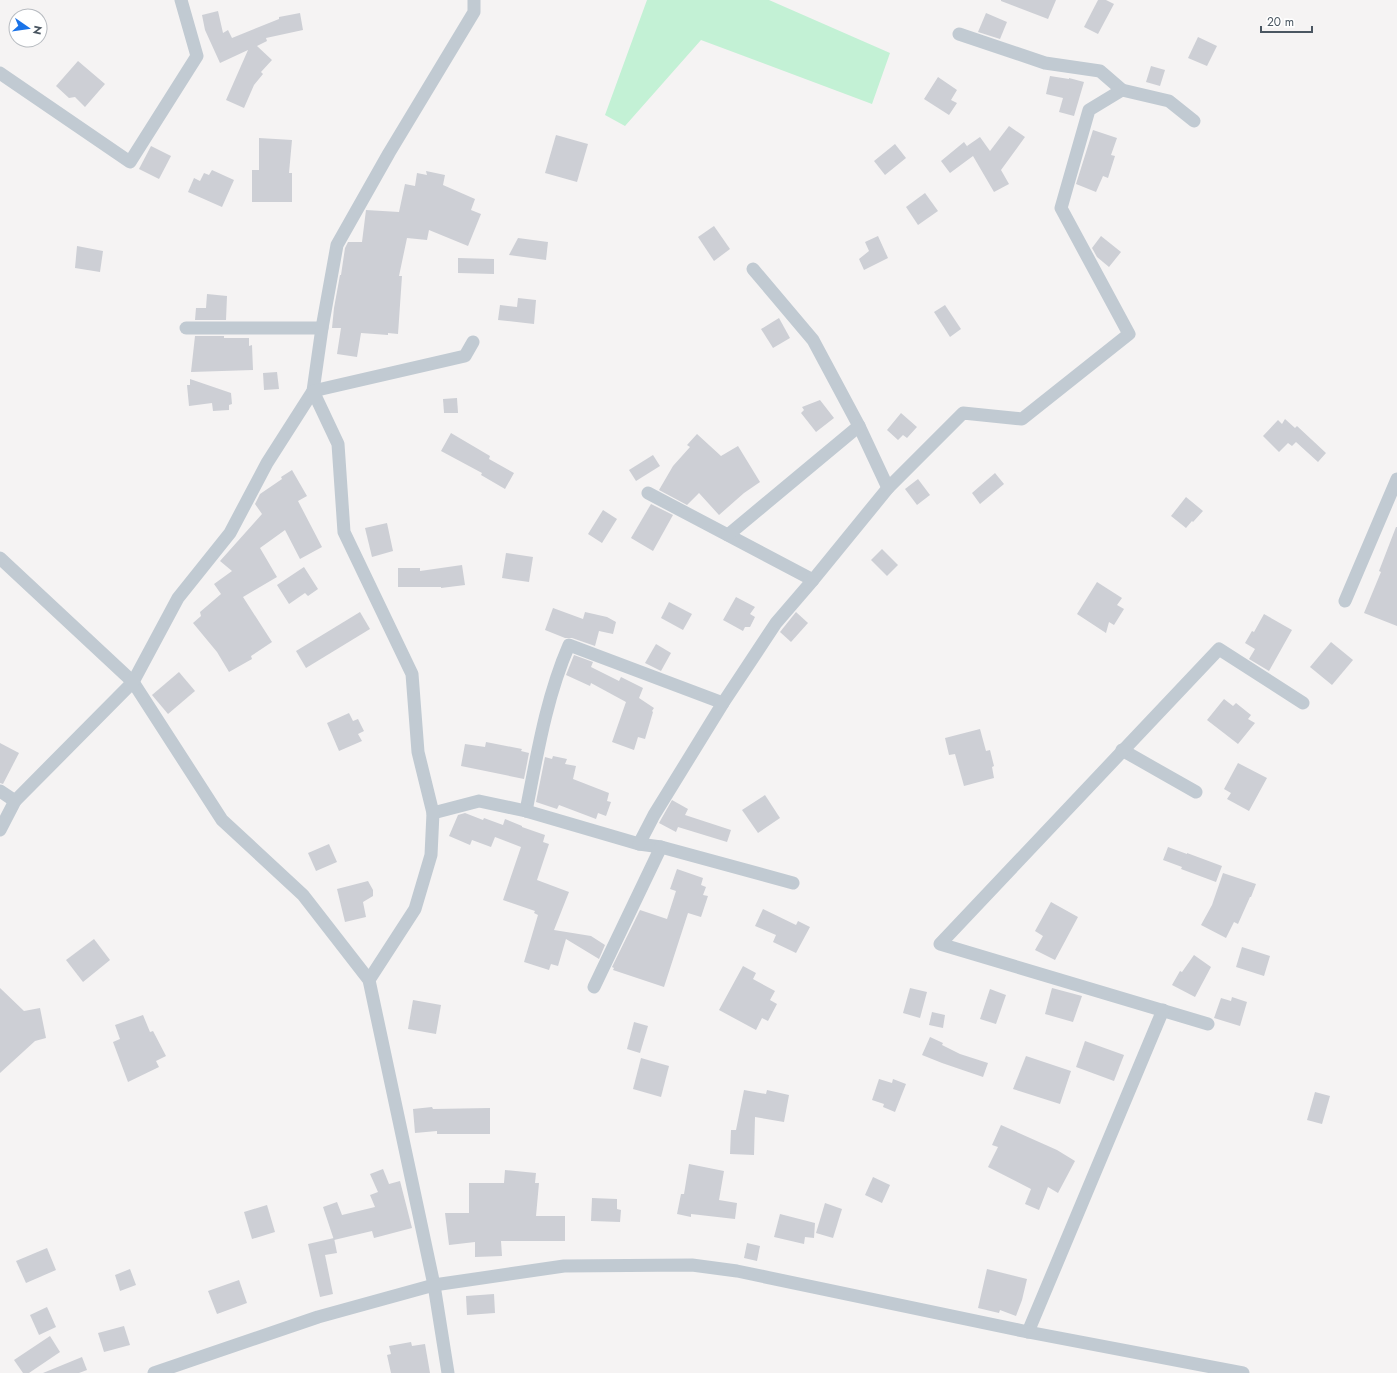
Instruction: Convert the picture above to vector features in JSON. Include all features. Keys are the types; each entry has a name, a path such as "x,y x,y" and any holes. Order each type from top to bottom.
{"street":[{"path":"0,73 130,162 197,56 181,0"},
{"path":"0,830 15,801 133,682 178,598 230,533 267,463 313,391 336,245 389,153 474,12 474,0"},
{"path":"959,34 1044,63 1100,71 1122,90 1169,101 1194,121"},
{"path":"639,844 654,814 723,703 776,623 888,488 963,413 1022,419 1129,334 1061,208 1089,110 1122,90"},
{"path":"753,269 813,340 859,426 888,488"},
{"path":"186,328 322,328"},
{"path":"313,391 464,356 473,342"},
{"path":"313,391 338,444 344,532 412,674 418,752 433,813 431,855 415,909 369,980"},
{"path":"728,535 859,426"},
{"path":"1345,601 1397,479"},
{"path":"648,492 813,580"},
{"path":"0,558 133,682 222,820 303,895 369,980 434,1285 448,1373"},
{"path":"526,811 547,710 559,668 569,645 723,703"},
{"path":"1208,1024 940,944 1219,649 1303,703"},
{"path":"1122,750 1196,792"},
{"path":"0,791 15,801"},
{"path":"433,813 480,801 526,811 639,844 662,847 793,883"},
{"path":"594,988 662,847"},
{"path":"1028,1332 1163,1010"},
{"path":"154,1373 318,1317 434,1285 564,1266 692,1265 737,1271 1028,1332 1235,1372"}],"green space":[{"path":"647,0 769,0 890,53 872,104 701,40 625,126 605,115"}],"building":[{"path":"1001,0 1056,0 1048,19"},
{"path":"1098,0 1106,0 1114,4 1098,34 1084,27"},
{"path":"218,11 223,33 228,30 232,38 279,19 279,17 300,13 303,30 266,38 267,41 257,46 272,60 261,72 263,74 254,85 244,108 226,100 248,50 220,63 205,30 202,15"},
{"path":"986,13 1007,22 1000,39 978,32"},
{"path":"1198,37 1217,46 1207,66 1188,58"},
{"path":"78,61 105,84 85,107 75,97 69,98 56,86"},
{"path":"1151,66 1165,70 1160,86 1146,82"},
{"path":"1050,76 1069,78 1084,82 1074,116 1059,112 1063,98 1046,94"},
{"path":"938,77 957,90 951,100 957,103 949,115 924,99"},
{"path":"1009,126 1025,137 1001,170 1009,184 994,192 973,156 950,173 941,161 964,142 969,149 967,146 980,137 990,151"},
{"path":"1093,130 1117,138 1111,155 1115,156 1108,178 1103,176 1096,192 1076,184"},
{"path":"556,135 588,144 577,182 545,173"},
{"path":"259,138 292,140 289,173 292,173 292,202 252,202 252,170 259,170"},
{"path":"895,144 906,158 885,175 874,161"},
{"path":"151,146 171,156 159,179 139,169"},
{"path":"212,170 234,180 222,207 188,192 194,178 200,181 204,173 209,175"},
{"path":"426,171 445,175 443,185 475,199 471,210 481,214 468,246 429,230 427,240 407,238 399,276 402,276 398,334 388,333 388,335 361,333 357,357 337,354 341,328 332,328 334,308 345,248 348,242 362,242 366,210 399,212 405,184 415,186 417,173 427,175"},
{"path":"925,193 938,211 918,225 906,207"},
{"path":"714,226 730,249 714,261 698,237"},
{"path":"878,236 888,258 864,270 859,259 869,251 865,242"},
{"path":"1101,236 1121,252 1109,267 1097,257 1092,248"},
{"path":"518,238 548,242 546,260 509,255"},
{"path":"77,246 103,251 100,272 75,268"},
{"path":"458,258 494,259 494,274 458,273"},
{"path":"207,294 227,296 226,320 195,320 196,308 206,308"},
{"path":"518,298 536,300 534,324 498,320 500,305 517,307"},
{"path":"945,305 961,329 950,337 934,312"},
{"path":"779,318 790,338 773,348 761,329"},
{"path":"195,336 249,338 249,346 252,345 253,370 191,372"},
{"path":"277,372 279,389 264,390 263,373"},
{"path":"190,379 231,393 232,404 229,405 229,410 213,411 212,403 189,406 187,385 190,385"},
{"path":"457,398 458,413 444,413 443,399"},
{"path":"820,400 834,418 816,432 801,413 804,410 802,407"},
{"path":"901,413 917,427 907,438 903,435 898,440 887,430"},
{"path":"1285,419 1295,428 1297,426 1326,453 1318,462 1296,442 1292,446 1288,443 1279,452 1263,436 1278,420 1282,424"},
{"path":"451,433 490,456 489,459 514,473 505,489 481,475 482,473 441,451"},
{"path":"697,434 721,456 738,446 760,482 744,493 719,515 699,493 687,505 659,490 673,466 690,447 687,445"},
{"path":"653,455 660,466 636,481 629,470"},
{"path":"292,470 307,496 298,501 322,547 300,559 285,530 260,548 277,577 243,597 272,642 251,656 252,659 229,672 217,652 193,623 201,616 200,612 221,594 214,584 232,571 220,561 262,514 255,504 260,494"},
{"path":"995,473 1004,484 980,504 972,493"},
{"path":"918,479 930,495 917,505 905,489"},
{"path":"1186,497 1203,511 1186,528 1171,516"},
{"path":"651,504 673,515 653,551 631,538"},
{"path":"603,510 617,519 602,543 588,534"},
{"path":"387,523 393,551 372,557 365,528"},
{"path":"1396,527 1397,626 1364,613 1381,572 1379,571"},
{"path":"882,549 898,565 887,576 871,560"},
{"path":"506,553 533,557 529,582 502,578"},
{"path":"462,565 465,585 441,588 398,587 398,568 420,568 420,571"},
{"path":"304,567 318,589 308,596 305,593 289,604 277,585"},
{"path":"1097,582 1122,598 1117,605 1124,609 1114,625 1109,622 1106,633 1077,614"},
{"path":"736,597 755,607 750,614 755,617 750,627 745,627 743,631 723,620"},
{"path":"669,602 692,614 683,630 661,618"},
{"path":"553,608 583,619 585,612 607,617 616,622 613,634 599,631 595,646 572,638 565,638 545,630"},
{"path":"360,612 370,629 306,668 296,651"},
{"path":"796,612 808,623 791,642 780,632"},
{"path":"1264,614 1292,630 1269,671 1249,659 1255,649 1245,643 1252,631 1254,632"},
{"path":"1331,642 1353,660 1332,685 1310,667"},
{"path":"656,644 671,653 661,671 645,663"},
{"path":"574,655 593,662 591,667 619,681 621,677 643,688 639,698 654,708 645,739 638,737 634,750 612,742 626,702 591,683 590,686 566,675"},
{"path":"179,672 195,691 168,714 152,695"},
{"path":"1224,699 1233,706 1236,703 1251,715 1248,719 1255,723 1238,744 1207,720"},
{"path":"349,713 353,721 358,719 364,731 358,734 362,741 339,751 327,723"},
{"path":"980,729 986,751 990,750 994,766 992,767 994,778 964,786 955,754 949,755 945,738"},
{"path":"486,742 522,749 521,751 529,753 524,779 461,766 465,744 485,747"},
{"path":"0,743 19,753 3,784 0,783"},
{"path":"553,756 567,759 565,764 576,766 573,779 609,793 607,801 611,802 606,816 598,813 596,819 559,805 557,809 536,802 545,757 552,759"},
{"path":"1238,763 1267,778 1249,811 1227,799 1231,793 1224,789"},
{"path":"765,795 780,818 758,833 742,810"},
{"path":"672,800 688,809 685,815 731,830 727,842 678,827 676,832 659,823"},
{"path":"465,813 483,820 484,818 503,825 505,819 545,835 543,842 549,844 537,880 569,892 554,930 591,936 605,945 599,959 566,939 558,966 551,964 549,970 524,962 538,915 534,913 535,911 503,900 521,847 495,837 491,847 472,840 470,845 449,836 458,815"},
{"path":"329,844 337,862 316,871 308,853"},
{"path":"1168,847 1222,866 1216,882 1181,869 1182,867 1163,860"},
{"path":"677,869 703,878 701,885 706,887 703,895 708,896 701,917 688,913 664,987 613,970 614,968 612,967 640,910 667,919 676,891 670,889"},
{"path":"1223,873 1256,884 1238,924 1234,922 1226,938 1201,925 1212,905"},
{"path":"368,881 373,890 373,896 363,902 366,917 345,922 337,889"},
{"path":"1051,902 1078,917 1055,960 1035,950 1043,936 1035,931"},
{"path":"763,909 796,925 798,921 810,927 796,953 773,942 776,935 755,926"},
{"path":"94,939 110,960 83,982 66,960"},
{"path":"1242,947 1270,956 1264,976 1236,967"},
{"path":"1194,955 1211,967 1195,997 1172,985 1180,971 1182,972"},
{"path":"743,966 756,973 753,979 775,991 770,1000 777,1004 768,1021 762,1018 756,1030 719,1010"},
{"path":"0,988 24,1011 40,1008 46,1038 35,1041 0,1073"},
{"path":"910,988 927,992 920,1018 903,1013"},
{"path":"1052,988 1082,996 1073,1022 1045,1014"},
{"path":"990,989 1006,995 996,1024 980,1019"},
{"path":"1232,997 1247,1002 1240,1026 1214,1018 1221,998 1231,1001"},
{"path":"413,1000 441,1005 436,1034 408,1029"},
{"path":"932,1012 945,1015 943,1028 929,1025"},
{"path":"143,1015 150,1032 153,1031 166,1056 156,1061 159,1067 128,1082 113,1042 120,1039 115,1025"},
{"path":"634,1022 648,1026 640,1053 627,1049"},
{"path":"930,1037 960,1054 988,1063 983,1077 922,1055"},
{"path":"1085,1041 1124,1055 1114,1081 1076,1067"},
{"path":"1026,1056 1071,1071 1060,1104 1013,1089"},
{"path":"641,1058 669,1066 661,1097 633,1089"},
{"path":"879,1079 892,1083 893,1079 906,1084 895,1112 883,1107 884,1104 872,1100"},
{"path":"744,1090 766,1094 767,1090 789,1095 784,1122 755,1117 754,1155 730,1154 731,1130 736,1130"},
{"path":"1315,1092 1330,1096 1322,1124 1307,1120"},
{"path":"432,1107 433,1109 490,1108 490,1134 437,1134 437,1131 415,1133 413,1109"},
{"path":"1001,1125 1057,1150 1075,1161 1058,1193 1048,1187 1039,1210 1025,1204 1031,1189 988,1167 998,1147 992,1145"},
{"path":"689,1164 724,1171 719,1200 737,1203 735,1219 691,1214 691,1217 677,1214 681,1194 684,1194"},
{"path":"383,1169 389,1184 400,1181 412,1228 374,1238 372,1231 334,1240 323,1207 337,1202 342,1215 375,1207 370,1195 378,1192 370,1174"},
{"path":"505,1170 536,1173 535,1183 539,1183 536,1216 565,1216 565,1241 501,1241 502,1256 475,1257 475,1242 449,1245 445,1213 469,1213 469,1183 504,1183"},
{"path":"873,1177 890,1185 882,1203 865,1195"},
{"path":"592,1198 617,1199 617,1209 621,1210 620,1222 591,1221"},
{"path":"825,1203 842,1209 833,1238 816,1233"},
{"path":"267,1205 275,1232 252,1239 244,1212"},
{"path":"780,1214 815,1223 814,1238 805,1237 804,1244 774,1237"},
{"path":"334,1238 337,1253 325,1255 333,1294 320,1297 308,1244"},
{"path":"747,1243 760,1246 757,1261 744,1258"},
{"path":"47,1248 56,1270 26,1283 16,1261"},
{"path":"130,1269 136,1285 120,1291 115,1275"},
{"path":"987,1269 1027,1279 1016,1316 1000,1310 999,1313 978,1308"},
{"path":"239,1280 247,1303 217,1314 208,1291"},
{"path":"494,1294 495,1313 467,1315 466,1296"},
{"path":"47,1307 56,1327 39,1335 30,1315"},
{"path":"124,1326 130,1345 104,1352 98,1333"},
{"path":"50,1336 60,1352 29,1373 23,1373 14,1360"},
{"path":"411,1342 412,1346 425,1344 430,1373 391,1373 387,1355 391,1354 389,1346"},
{"path":"82,1357 87,1370 79,1373 43,1373"}]}
